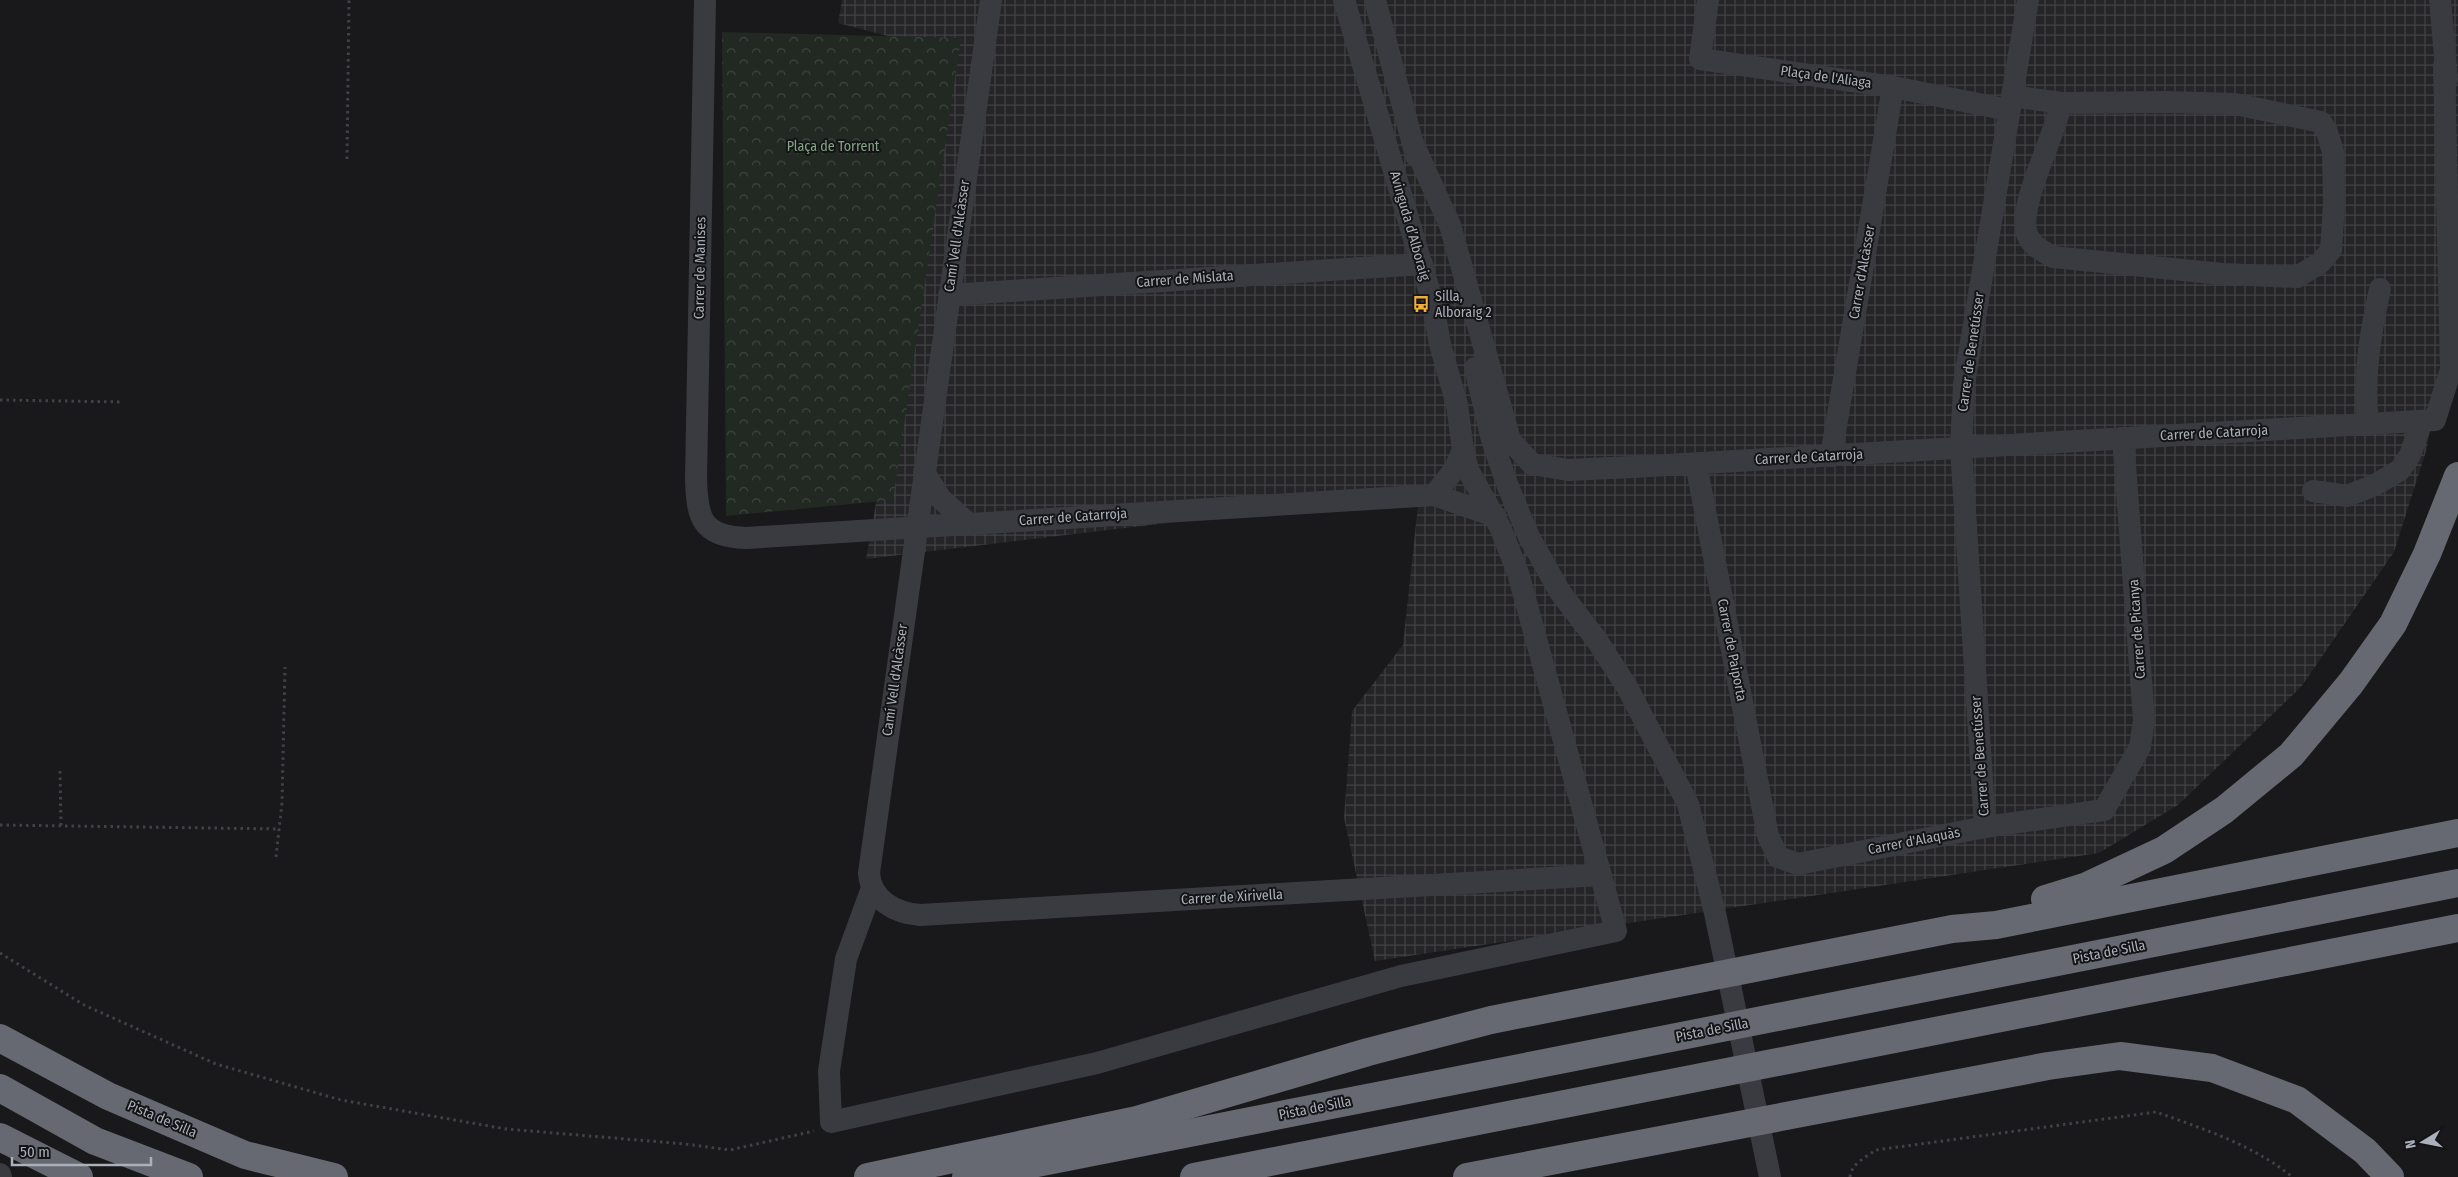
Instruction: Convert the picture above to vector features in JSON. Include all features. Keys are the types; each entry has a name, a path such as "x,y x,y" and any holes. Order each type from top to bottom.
{"highway":[{"path":"1952,929 2087,886 2164,850 2224,810 2291,755 2351,683 2393,624 2426,554 2458,476"},
{"path":"868,1177 1137,1120 1368,1052 1490,1020 1952,929 1996,925 2458,833"},
{"name":"Pista de Silla","path":"966,1177 2458,883"},
{"path":"1194,1177 2458,928"},
{"name":"Pista de Silla","path":"0,1038 108,1096 245,1155 334,1177"},
{"path":"1467,1177 2048,1066 2120,1056 2212,1068 2297,1100 2365,1151 2390,1177"},
{"path":"0,1088 95,1141 189,1177"},
{"path":"0,1137 78,1177"}],"street":[{"name":"Carrer de Manises","path":"705,0 696,478 700,518 712,531"},
{"name":"Camí Vell d'Alcàsser","path":"872,888 870,864 991,0"},
{"name":"Avinguda d’Alboraig","path":"1344,0 1432,300 1462,388 1492,440"},
{"name":"Avinguda d’Alboraig","path":"1374,0 1478,380 1492,440"},
{"name":"Plaça de l'Aliaga","path":"1708,0 1700,59 1894,88 2011,103 2167,102 2235,104 2321,122 2327,132 2333,152 2334,204 2331,250 2320,263 2297,277 2223,274 2053,257 2036,247 2027,234 2027,211 2043,155 2058,120 2061,103"},
{"name":"Carrer de Benetússer","path":"1985,827 1961,448 1964,384 2028,0"},
{"path":"2313,491 2347,496 2375,484 2400,470 2428,420 2451,369 2444,65 2440,0"},
{"path":"2444,65 2458,138"},
{"name":"Carrer d'Alcàsser","path":"1831,456 1894,88"},
{"name":"Carrer de Catarroja","path":"1412,141 1450,225 1510,440 1532,464 1568,470 1696,464 2428,420"},
{"name":"Carrer de Mislata","path":"949,295 1422,264"},
{"path":"2368,424 2365,398 2368,349 2380,289"},
{"path":"872,888 846,959 829,1071 831,1122 1097,1063 1401,976 1616,931 1524,592 1495,516 1474,482 1463,450 1457,406 1440,344 1432,300"},
{"name":"Carrer de Picanya","path":"2104,810 2140,747 2144,720 2123,438"},
{"path":"1492,440 1507,484 1529,537 1560,592 1596,639 1627,686 1688,804 1716,913 1770,1177"},
{"path":"1434,495 1454,470 1463,450"},
{"name":"Carrer de Paiporta","path":"1696,464 1768,836"},
{"path":"924,472 940,499 969,524"},
{"name":"Carrer de Catarroja","path":"712,531 723,536 746,538 1434,495 1495,516"},
{"name":"Carrer d'Alaquàs","path":"1768,836 1778,857 1798,864 1985,827 2104,810"},
{"name":"Carrer de Xirivella","path":"872,888 891,908 920,915 1601,875"}],"path":[{"path":"347,159 349,0"},
{"path":"0,400 122,402"},
{"path":"276,857 280,829 284,667"},
{"path":"60,771 61,826"},
{"path":"0,825 280,829"},
{"path":"0,953 84,1005 216,1064 340,1100 506,1129 685,1144 730,1150 820,1130 831,1122"},
{"path":"1850,1177 1850,1171 1858,1162 1876,1150 2156,1112 2196,1126 2274,1162 2292,1177"}],"shaded area":[{"path":"842,0 2458,0 2458,298 2445,336 2427,448 2394,552 2301,687 2178,805 2099,853 1375,961 1344,818 1352,711 1403,645 1418,505 1192,520 866,559 957,54 838,23"}],"green space":[{"name":"Plaça de Torrent","path":"722,32 961,38 893,500 726,516"}],"place":[{"name":"Silla, Alboraig 2","path":"1421,304"}]}
